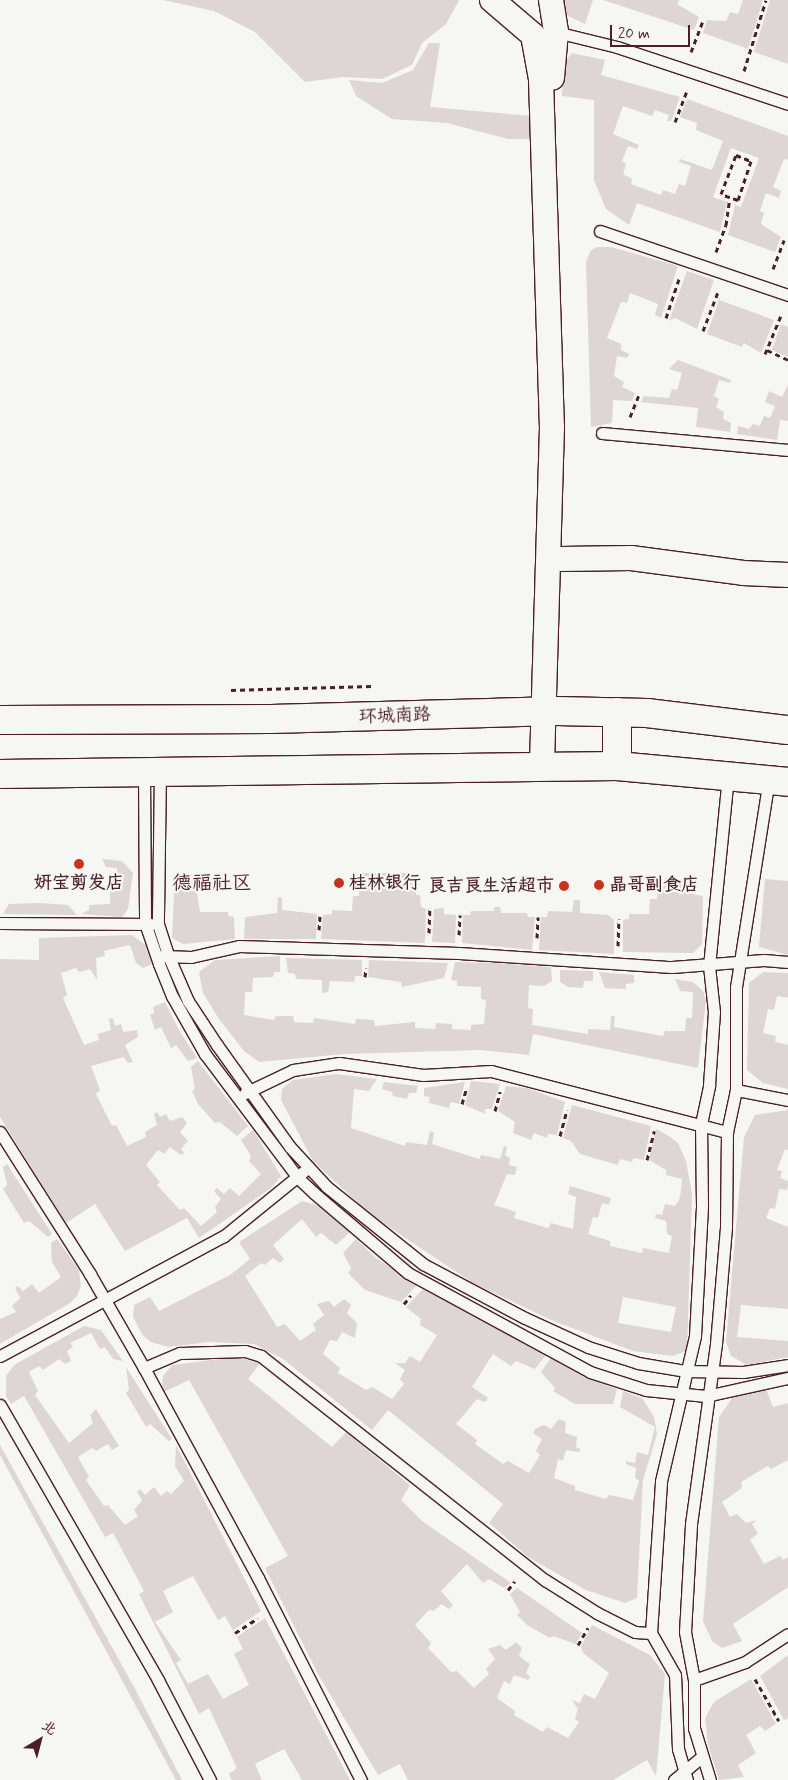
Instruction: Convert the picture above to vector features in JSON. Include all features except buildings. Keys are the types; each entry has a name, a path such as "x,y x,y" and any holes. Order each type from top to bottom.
{"main road":[{"name":"环城南路","path":"0,720 271,719 551,711 617,712 788,730"},
{"path":"617,712 617,766"},
{"path":"0,774 617,766 728,774 778,781"}],"street":[{"path":"492,0 534,35 541,79 552,427 551,711"},
{"path":"548,767 560,559 562,326 552,79 556,32 551,0"},
{"path":"560,559 631,558 743,573 788,575"}],"lane":[{"path":"556,32 689,70 788,104"},
{"path":"600,231 710,266 788,295"},
{"path":"602,433 788,450"},
{"path":"152,772 145,923 188,1001 307,1168 405,1253 482,1297 612,1356 686,1371 743,1372 788,1365"},
{"path":"152,772 158,924 162,956 181,1012 237,1098 298,1178 377,1250 423,1281 590,1372 646,1390 706,1396 788,1378"},
{"path":"682,1778 678,1749 675,1675 651,1633 661,1481 679,1394 686,1371 696,1316 702,1205 701,1124 709,1085 714,1012 709,966 728,774"},
{"path":"710,1780 700,1758 694,1728 694,1680 686,1622 690,1524 706,1396 711,1372 726,1227 727,1132 736,1090 736,987 743,961 778,781"},
{"path":"0,923 110,926 145,923 158,924"},
{"path":"162,956 191,957 239,946 428,951 618,964 709,966 743,961 788,962"},
{"path":"237,1098 293,1070 339,1063 423,1075 492,1071 658,1112 727,1132"},
{"path":"736,1090 788,1100"},
{"path":"0,1132 104,1299 144,1368 273,1608 361,1780"},
{"path":"0,1356 224,1236 298,1178 307,1168"},
{"path":"144,1368 180,1353 246,1351 261,1356 545,1580 597,1613 635,1632 651,1633"},
{"path":"0,1405 158,1680 210,1780"},
{"path":"694,1680 745,1662 788,1634"},
{"path":"682,1778 700,1758"}],"path":[{"path":"739,86 766,0"},
{"path":"675,122 703,20"},
{"path":"736,155 751,161 738,200 730,198 721,194 736,155"},
{"path":"710,266 726,225 730,198"},
{"path":"766,286 784,240"},
{"path":"666,318 686,259"},
{"path":"703,331 726,273"},
{"path":"784,308 766,352 788,360"},
{"path":"224,690 378,686"},
{"path":"428,951 430,908"},
{"path":"618,964 619,919"},
{"path":"560,1136 573,1090"},
{"path":"647,1160 658,1112"},
{"path":"235,1633 273,1608"},
{"path":"745,1662 779,1721"}],"shaded area":[{"path":"163,0 459,0 446,24 422,43 412,65 382,79 343,77 305,82 255,32 214,11"},
{"path":"559,0 593,0 585,24 568,16"},
{"path":"603,0 679,0 677,4 699,17 694,30"},
{"path":"743,0 763,0 748,49 703,33 707,20 726,21 730,12 738,14"},
{"path":"770,0 788,0 788,64 754,52"},
{"path":"429,43 440,43 430,107 532,116 532,139 508,139 447,123 392,119 356,96 349,80 382,83 413,70"},
{"path":"572,53 605,60 601,75 680,97 671,121 667,121 669,115 655,110 652,116 623,106 613,134 639,145 637,149 628,146 622,161 626,164 623,174 632,179 631,184 661,195 663,190 675,194 679,184 685,186 691,166 679,162 680,159 712,170 723,141 696,130 697,123 680,117 687,99 788,136 788,160 784,159 773,187 781,191 779,198 766,193 760,211 764,213 761,224 781,237 775,252 728,235 735,205 741,207 759,158 731,148 713,197 727,202 720,232 637,203 629,225 606,209 594,180 594,100 562,96 564,63"},
{"path":"597,247 611,247 678,266 661,318 655,315 658,304 630,293 627,303 621,302 607,338 621,344 621,350 629,354 627,358 617,356 614,376 624,382 622,387 635,393 632,401 613,400 612,423 591,427 586,262 591,250"},
{"path":"687,271 714,280 697,329 675,318 669,321"},
{"path":"719,300 774,320 761,353 744,343 742,347 707,334"},
{"path":"781,324 788,327 788,357 772,350"},
{"path":"678,360 731,380 730,383 719,380 714,396 719,399 716,407 724,412 723,419 731,423 730,432 696,427 698,408 641,402 644,396 669,398 672,389 677,390 682,373 669,369"},
{"path":"788,384 788,421 780,420 777,440 737,434 738,426 749,429 753,424 760,426 764,416 770,418 775,406 765,402 769,391 782,397"},
{"path":"102,859 122,861 133,873 128,909 122,917 81,914 89,910 89,905 110,904 110,890 116,890 117,868 106,867"},
{"path":"359,873 416,873 416,895 420,895 421,907 426,909 425,943 321,939 323,915 332,914 332,910 352,911 353,896 359,896"},
{"path":"175,874 194,874 200,912 228,912 228,916 234,917 235,939 183,944 172,938"},
{"path":"765,879 788,881 788,955 759,947"},
{"path":"658,880 685,880 687,893 703,896 702,944 693,953 623,952 623,920 629,919 629,914 649,914 650,899 657,899"},
{"path":"278,897 282,898 282,910 317,914 316,939 244,939 245,917 277,913"},
{"path":"574,900 580,900 580,913 608,915 614,920 614,954 539,950 541,917 547,917 548,911 572,912"},
{"path":"40,903 68,905 77,915 3,914 9,904"},
{"path":"495,907 500,907 501,913 527,913 528,917 535,917 532,950 462,943 463,915 470,915 471,911 493,911"},
{"path":"444,908 444,914 456,915 455,943 432,942 434,909"},
{"path":"132,935 147,946 152,964 143,968 136,963 130,945 104,951 105,956 96,958 97,980 90,969 79,972 76,968 61,973 67,995 63,998 84,1045 99,1040 98,1034 111,1030 109,1019 113,1018 115,1026 121,1024 123,1032 137,1030 138,1037 125,1045 133,1062 128,1063 124,1057 91,1066 100,1090 96,1094 112,1126 116,1125 127,1146 146,1137 145,1132 157,1125 154,1114 157,1112 160,1117 166,1114 170,1121 182,1117 187,1123 180,1132 188,1141 181,1149 184,1153 181,1155 170,1147 164,1154 158,1150 146,1165 160,1182 157,1185 180,1210 184,1208 201,1226 217,1212 215,1207 221,1199 214,1191 217,1188 224,1194 230,1188 239,1196 261,1174 249,1161 251,1156 241,1140 253,1130 281,1176 271,1188 199,1238 187,1218 125,1251 95,1204 66,1223 0,1117 0,959 39,960 39,938"},
{"path":"280,956 280,972 274,972 273,977 253,978 252,992 245,992 244,1015 274,1020 276,1016 293,1016 294,1022 313,1023 314,1018 355,1024 356,1019 374,1020 375,1026 415,1022 415,1028 435,1029 436,1023 452,1024 452,1029 471,1030 471,1025 484,1024 486,1000 481,999 481,987 457,986 457,981 451,980 455,962 494,963 551,967 552,981 544,986 529,985 528,1008 533,1009 532,1025 588,1034 588,1029 610,1030 611,1016 615,1016 614,1027 663,1036 665,1031 685,1031 686,1018 692,1018 693,992 680,991 675,979 693,982 703,991 706,1001 698,1068 533,1034 529,1055 480,1050 344,1054 259,1062 244,1051 219,1019 203,993 199,972 215,960"},
{"path":"286,958 362,960 362,976 355,976 354,982 330,981 328,992 322,993 322,980 296,979 295,974 288,973"},
{"path":"369,960 448,963 444,978 402,987 401,982 368,977"},
{"path":"560,970 593,971 593,981 584,981 583,988 568,987 560,982"},
{"path":"599,972 634,975 634,983 626,984 626,989 605,988"},
{"path":"763,972 788,973 788,998 777,996 774,1010 768,1009 763,1033 776,1036 775,1042 788,1045 788,1089 763,1083 747,1070 749,983"},
{"path":"165,1002 179,1030 197,1058 188,1061 176,1045 171,1048 161,1027 155,1030 150,1015 154,1013 153,1007"},
{"path":"198,1061 248,1126 237,1136 220,1122 215,1123 198,1104 192,1091 195,1089 191,1067"},
{"path":"336,1074 377,1079 369,1091 354,1089 351,1128 405,1146 406,1142 427,1145 430,1131 434,1133 432,1144 479,1159 481,1155 500,1159 504,1146 507,1147 505,1155 510,1158 509,1165 517,1167 515,1175 507,1174 494,1205 516,1212 514,1218 548,1228 551,1223 573,1229 576,1197 568,1194 570,1186 611,1198 609,1205 602,1203 598,1218 593,1217 588,1234 610,1241 610,1246 642,1253 643,1248 669,1253 672,1236 667,1234 666,1221 655,1218 656,1214 662,1215 665,1204 675,1206 680,1198 682,1179 666,1175 666,1170 649,1160 656,1129 669,1136 678,1143 686,1161 692,1194 687,1351 672,1356 633,1351 551,1320 473,1283 371,1215 313,1161 281,1100 282,1089 293,1080","holes":["623,1297 676,1307 671,1332 618,1323"]},
{"path":"471,1081 500,1084 492,1109 485,1109 485,1114 465,1105"},
{"path":"384,1082 418,1086 416,1093 409,1093 407,1099 393,1096 392,1092 382,1089"},
{"path":"465,1082 459,1104 451,1102 449,1108 429,1103 430,1097 424,1096 424,1088"},
{"path":"506,1086 527,1088 565,1102 557,1135 548,1134 547,1138 534,1133 531,1140 513,1133 515,1122 498,1111"},
{"path":"572,1105 651,1126 644,1160 633,1158 632,1162 620,1159 618,1165 580,1154 571,1141 563,1138"},
{"path":"788,1110 788,1150 785,1149 777,1170 782,1171 780,1178 788,1181 788,1186 787,1190 779,1189 775,1209 770,1208 766,1218 788,1227 788,1309 741,1305 737,1337 788,1341 788,1357 747,1365 731,1356 726,1342 744,1137 755,1115"},
{"path":"7,1164 52,1234 48,1237 29,1221 24,1223 3,1189 7,1185 3,1167"},
{"path":"302,1201 319,1206 350,1232 336,1245 321,1233 316,1237 302,1219 273,1245 284,1259 280,1263 273,1258 265,1265 261,1263 245,1276 277,1327 285,1324 300,1341 316,1330 313,1324 324,1315 317,1304 329,1301 334,1307 344,1299 351,1305 347,1313 357,1323 355,1338 342,1332 337,1341 330,1340 323,1354 340,1368 338,1373 366,1390 372,1387 392,1399 404,1384 400,1379 405,1370 395,1363 405,1363 410,1356 420,1362 437,1335 420,1325 421,1319 406,1307 423,1289 546,1355 535,1369 516,1361 511,1366 493,1354 472,1387 488,1398 485,1402 477,1399 456,1424 477,1440 475,1444 503,1464 508,1461 529,1473 540,1455 536,1451 542,1439 533,1433 535,1429 544,1425 551,1429 559,1419 566,1422 565,1433 577,1437 576,1447 580,1449 580,1452 566,1450 563,1461 558,1459 554,1478 575,1486 575,1490 606,1499 609,1495 633,1500 639,1481 635,1478 636,1468 626,1464 626,1461 635,1463 637,1452 648,1455 655,1427 620,1407 623,1391 642,1398 654,1417 657,1434 643,1480 637,1598 625,1603 586,1590 528,1557 489,1523 503,1504 388,1410 372,1430 283,1359 254,1344 209,1342 168,1347 151,1342 143,1336 133,1317 134,1305 150,1297 159,1311 230,1275 250,1259 239,1242"},
{"path":"57,1239 79,1270 81,1286 77,1296 70,1303 0,1344 0,1319 16,1312 12,1306 20,1298 15,1288 18,1286 23,1291 32,1284 39,1293 61,1277 52,1262 51,1243"},
{"path":"356,1239 376,1258 417,1285 401,1302 365,1290 348,1273 351,1268 343,1253"},
{"path":"84,1326 101,1330 123,1361 113,1359 105,1347 100,1349 91,1333 70,1343 73,1347 67,1351 71,1361 65,1364 59,1359 43,1370 39,1366 29,1372 38,1391 35,1395 69,1443 93,1423 90,1415 96,1409 119,1446 112,1450 108,1444 96,1451 92,1448 78,1457 89,1477 86,1480 104,1506 108,1505 125,1525 138,1516 134,1510 142,1500 137,1492 140,1489 145,1495 154,1487 161,1496 167,1491 171,1494 184,1481 175,1466 176,1445 261,1611 233,1630 225,1616 218,1620 193,1576 163,1591 173,1612 155,1622 181,1660 176,1663 188,1684 208,1674 223,1699 249,1685 234,1654 243,1649 237,1637 265,1618 350,1780 302,1780 284,1749 255,1764 262,1780 232,1780 229,1774 237,1768 209,1708 199,1714 139,1594 144,1591 113,1533 105,1537 24,1396 11,1404 6,1396 6,1376 14,1365"},
{"path":"236,1357 260,1363 248,1379 332,1447 346,1432 410,1485 401,1500 422,1521 511,1583 504,1588 489,1579 483,1583 467,1564 441,1591 453,1605 449,1609 441,1604 434,1611 429,1610 415,1625 431,1643 428,1648 451,1672 457,1671 474,1688 489,1674 486,1669 495,1659 488,1649 500,1645 506,1650 516,1642 522,1648 519,1656 530,1664 526,1673 530,1677 528,1680 514,1675 510,1684 504,1681 497,1698 515,1711 514,1715 543,1732 547,1727 568,1738 579,1722 575,1719 578,1709 572,1700 580,1703 584,1694 595,1699 609,1673 583,1653 581,1647 592,1625 650,1655 665,1674 656,1776 647,1760 613,1780 408,1780 400,1764 378,1775 318,1674 265,1568 288,1556 189,1380 164,1392 162,1385 163,1376 172,1365"},
{"path":"551,1358 586,1378 617,1389 613,1404 575,1404 553,1391 555,1388 541,1372"},
{"path":"126,1367 172,1439 169,1441 150,1424 146,1427 126,1393 129,1389"},
{"path":"766,1389 773,1407 788,1403 788,1460 771,1469 768,1466 741,1482 742,1488 722,1502 730,1517 737,1514 746,1523 757,1520 752,1524 758,1533 750,1540 764,1564 780,1556 783,1560 788,1557 788,1587 733,1624 742,1641 722,1648 712,1641 703,1621 719,1417 733,1397"},
{"path":"0,1445 134,1687 182,1780 176,1780 0,1455"},
{"path":"517,1588 582,1633 576,1644 553,1636 550,1638 527,1625 517,1615 520,1612 510,1594"},
{"path":"788,1655 788,1718 784,1720 760,1676"},
{"path":"751,1679 776,1724 765,1731 760,1726 746,1735 756,1753 738,1765 744,1777 719,1780 708,1745 705,1718 714,1702"}],"place":[{"name":"妍宝剪发店","path":"79,864"},
{"name":"桂林银行","path":"339,883"},
{"name":"晶哥副食店","path":"599,885"},
{"name":"良吉良生活超市","path":"564,886"}],"district":[{"name":"德福社区","path":"212,883"}]}
